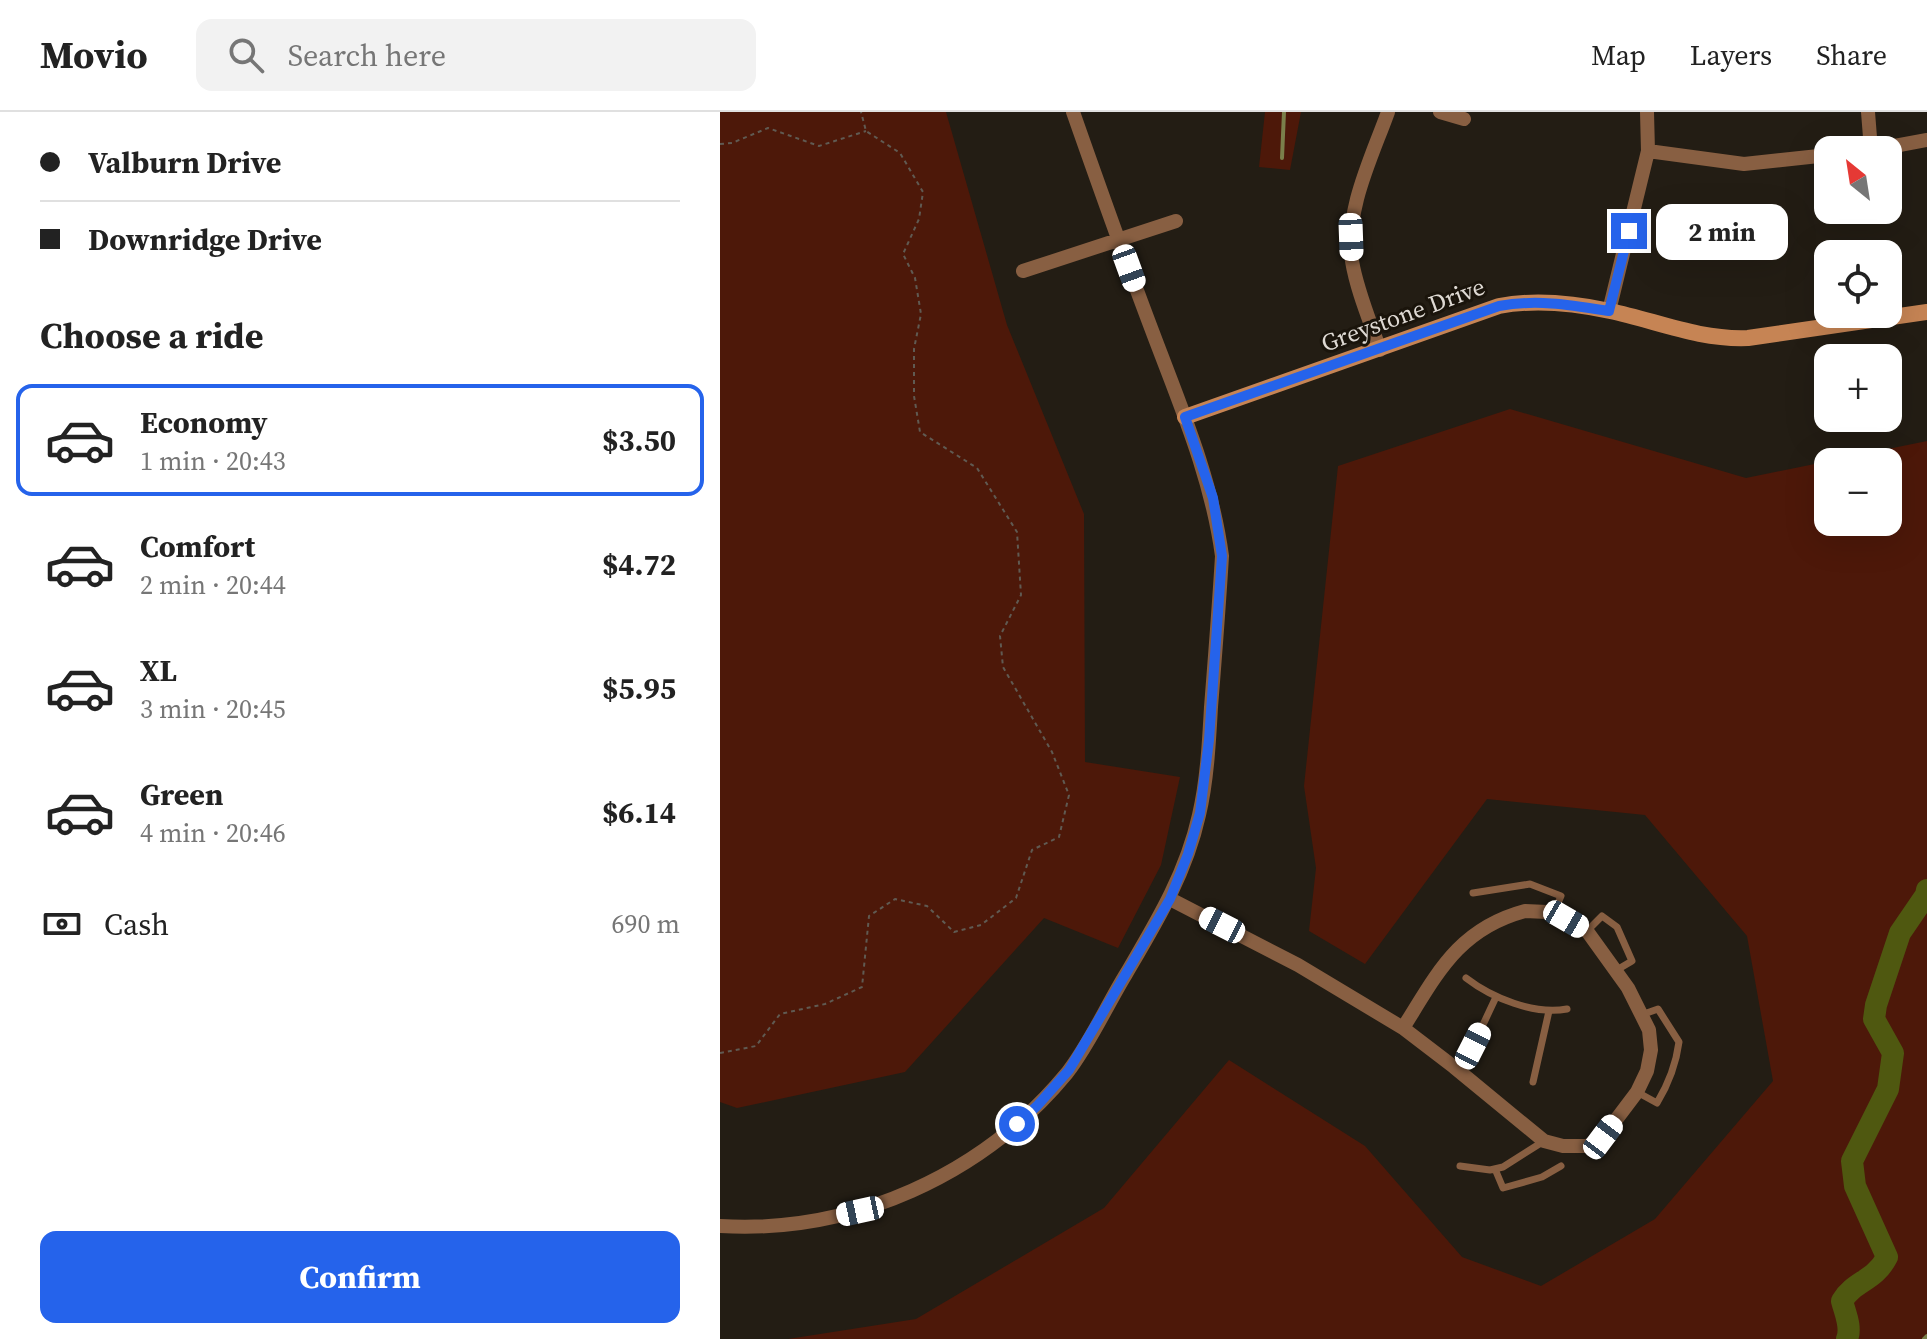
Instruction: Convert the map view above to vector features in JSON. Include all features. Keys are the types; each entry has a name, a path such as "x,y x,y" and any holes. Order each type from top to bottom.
{"street":[{"path":"720,1226 749,1228 806,1222 860,1211 960,1168 997,1141 1037,1106 1069,1070 1170,899 1188,854 1200,813 1209,740 1222,556 1213,498 1073,112"},
{"path":"1380,350 1356,278 1351,237 1359,191 1388,112"},
{"path":"1440,112 1464,119"},
{"path":"1609,311 1648,151 1647,112"},
{"path":"1868,112 1871,136"},
{"path":"1902,145 1927,140"},
{"path":"1648,151 1744,164 1814,156"},
{"path":"1023,271 1176,221"},
{"name":"Greystone Drive","path":"1185,417 1499,306 1523,301 1609,311 1722,339 1748,338 1927,312"},
{"path":"1170,899 1298,965 1403,1028 1544,1141 1563,1146 1587,1146 1603,1137 1637,1092 1647,1071 1651,1050 1649,1030 1641,1015 1587,931 1553,915 1525,911 1501,917 1471,935 1446,960 1403,1028"}],"lane":[{"path":"1473,893 1530,884 1561,896 1553,915"},
{"path":"1587,931 1602,916 1617,927 1632,961 1615,971"},
{"path":"1466,978 1496,997 1549,1011 1567,1009"},
{"path":"1454,1067 1473,1046 1496,997"},
{"path":"1637,1092 1657,1103 1668,1084 1679,1042 1658,1009 1641,1015"},
{"path":"1533,1082 1549,1011"},
{"path":"1460,1166 1495,1169 1544,1141"},
{"path":"1495,1169 1503,1188 1542,1177 1561,1166"}],"path":[{"path":"720,1053 756,1046 780,1014 825,1004 862,987 869,916 895,899 927,906 954,932 981,925 1016,898 1032,850 1059,837 1069,795 1052,752 1003,667 1000,636 1021,595 1017,532 977,468 920,432 914,396 914,349 921,314 915,278 903,254 919,219 923,192 900,153 866,131 861,112"},
{"path":"720,144 732,143 768,128 819,146 866,131"}],"shaded area":[{"path":"720,112 946,112 1007,325 1084,514 1085,762 1180,777 1161,865 1118,948 1044,918 905,1072 737,1108 720,1102"},
{"path":"1265,112 1301,112 1290,170 1259,167"},
{"path":"1510,409 1746,478 1814,464 1814,536 1902,536 1902,448 1893,448 1927,441 1927,1339 788,1339 916,1319 1104,1208 1229,1060 1365,1146 1462,1257 1541,1286 1655,1219 1773,1081 1747,936 1645,815 1487,799 1365,964 1309,931 1316,868 1304,786 1338,466"}],"waterway":[{"path":"1282,158 1284,112"},
{"path":"1847,1339 1848,1325 1842,1301 1887,1257 1855,1186 1852,1161 1888,1089 1893,1053 1874,1019 1876,1005 1900,933 1927,890"},
{"path":"1924,1339 1927,1336"}],"route":[{"path":"1017,1124 1069,1070 1170,899 1200,813 1209,740 1222,556 1213,498 1185,417 1499,306 1523,301 1550,302 1609,311 1629,231"}]}
